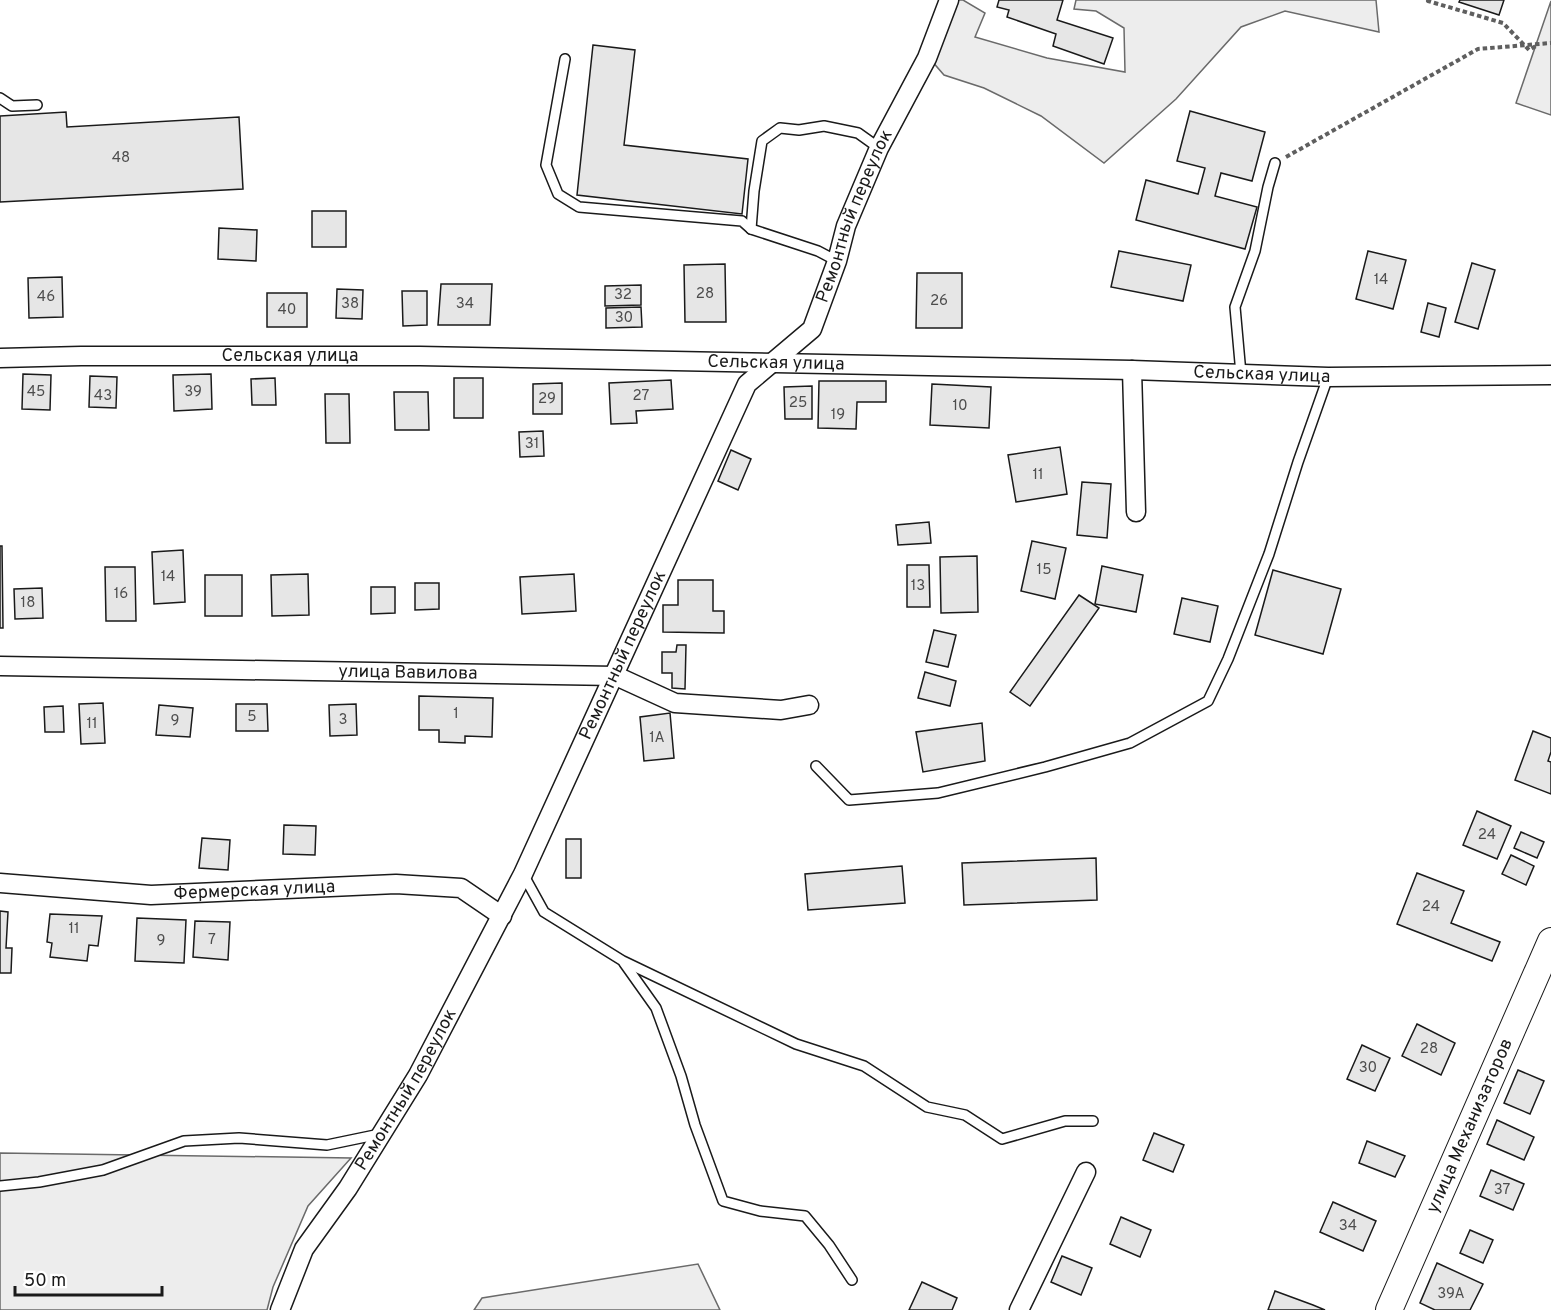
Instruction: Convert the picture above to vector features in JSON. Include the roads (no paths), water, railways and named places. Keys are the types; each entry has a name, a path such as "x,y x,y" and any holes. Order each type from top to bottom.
{"street":[{"name":"Ремонтный переулок","path":"280,1310 304,1249 348,1188 418,1075 524,874 747,384 812,329 837,261 846,226 879,148 927,58 949,0"},
{"name":"Сельская улица","path":"0,358 420,356 1328,376 1551,375"},
{"path":"1132,370 1136,512"},
{"name":"улица Вавилова","path":"0,666 616,676 675,703 781,710 809,705"},
{"name":"Фермерская улица","path":"0,883 151,895 396,884 461,888 502,916"},
{"name":"улица Механизаторов","path":"1389,1310 1551,942"},
{"path":"1019,1310 1086,1172"}],"lane":[{"path":"565,59 546,165 558,194 579,207 742,221 751,229 818,251 837,261"},
{"path":"0,98 12,106 37,105"},
{"path":"751,229 762,141 780,128 799,130 824,126 858,133 879,148"},
{"path":"1241,374 1235,307 1255,251 1275,163"},
{"path":"816,766 849,800 938,793 1045,767 1130,743 1208,701 1228,658 1269,554 1328,376"},
{"path":"524,874 544,912 623,961 796,1044 864,1066 927,1107 965,1115 1002,1139 1065,1121 1093,1121"},
{"path":"623,961 656,1008 723,1202 760,1211 806,1216 852,1280"},
{"path":"0,1186 39,1182 103,1170 184,1141 239,1138 327,1145 382,1133"}]}
